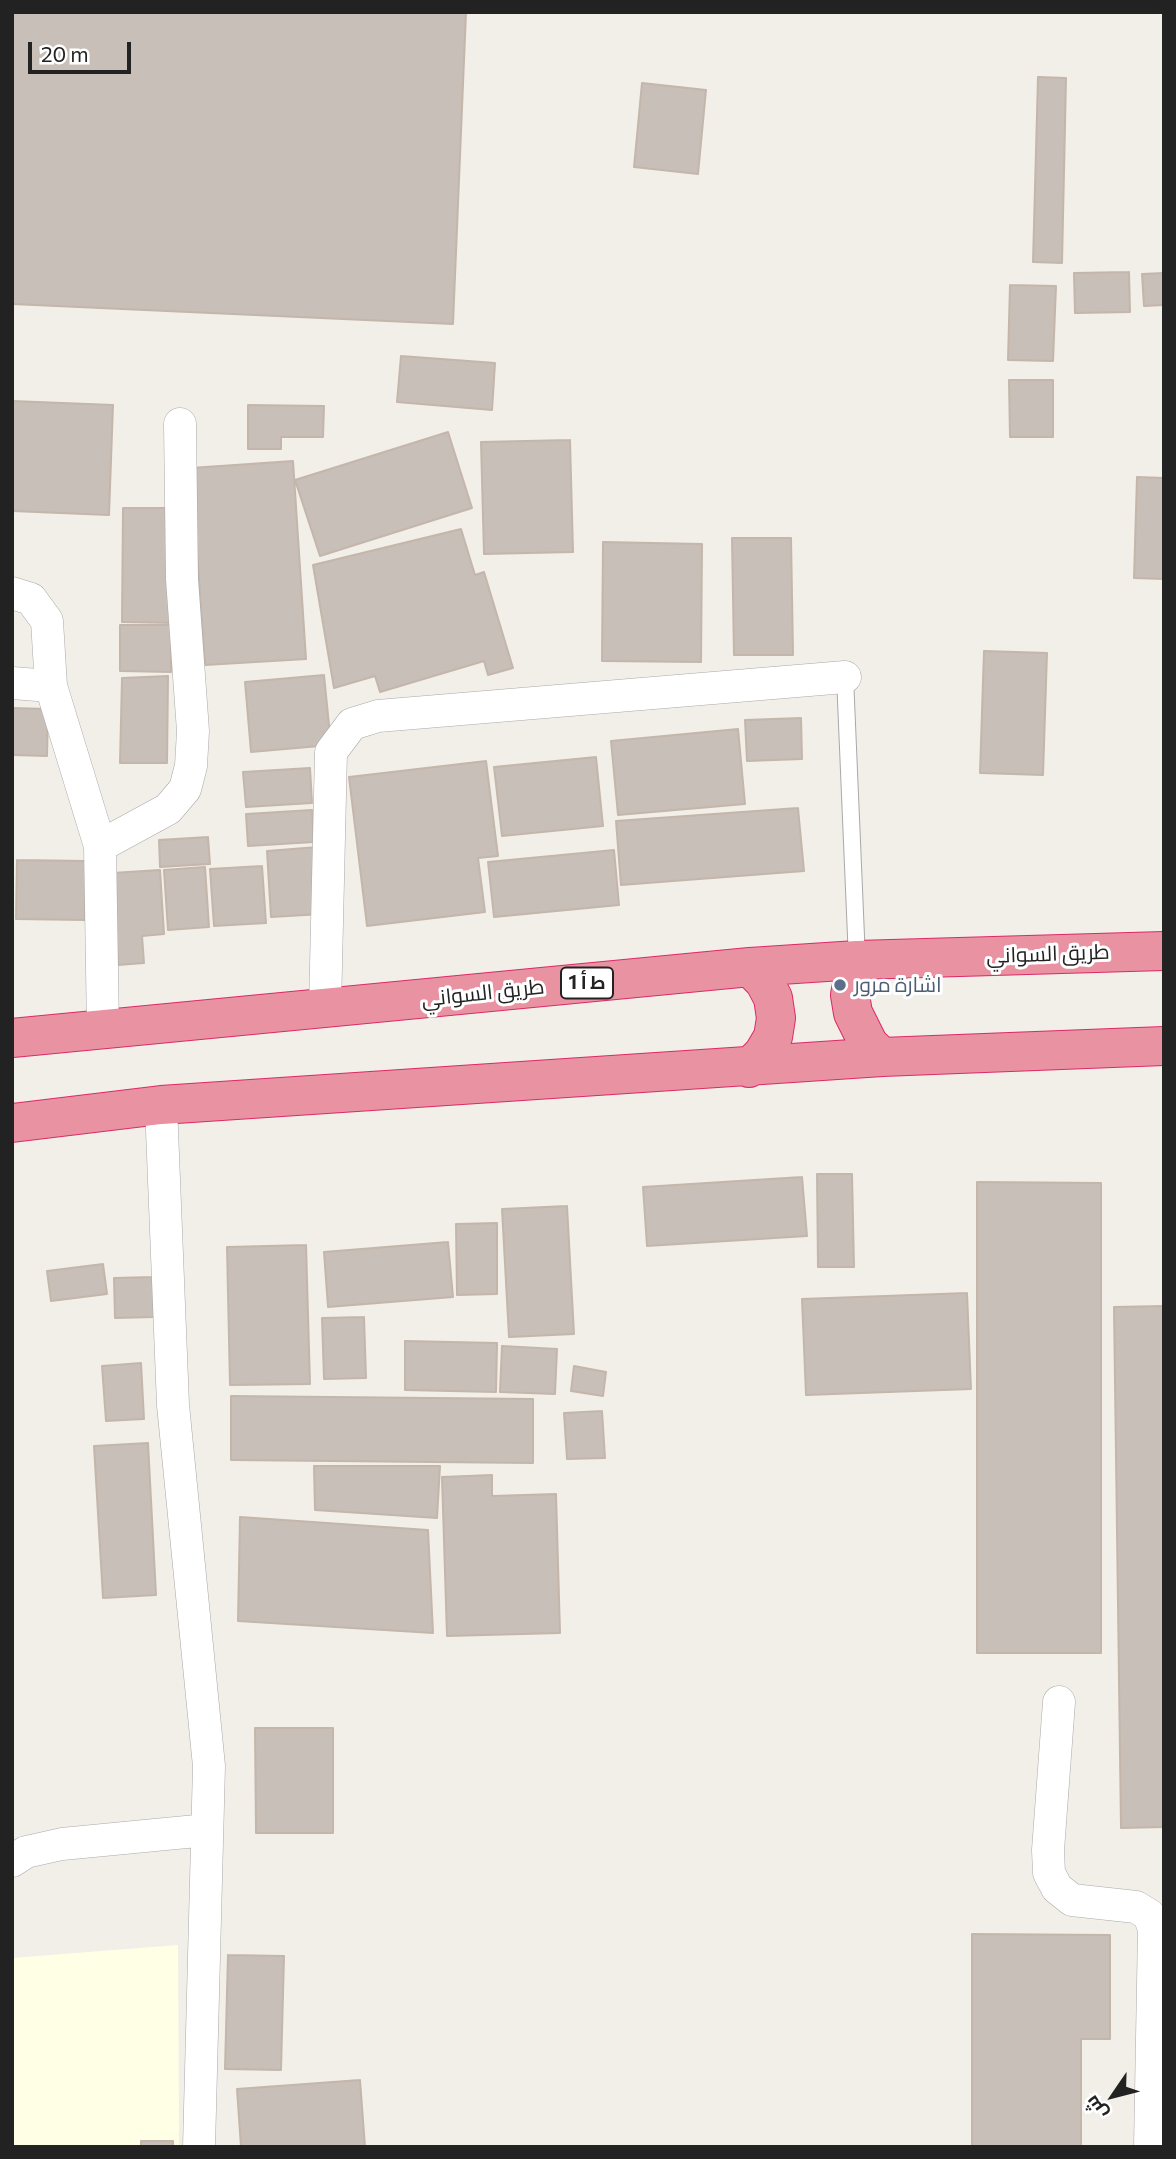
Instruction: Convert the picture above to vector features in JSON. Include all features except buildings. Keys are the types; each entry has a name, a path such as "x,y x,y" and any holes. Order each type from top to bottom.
{"highway":[{"name":"طريق السواني","path":"12,1038 750,967 858,960 1164,951"},
{"path":"858,960 850,995 853,1013 869,1045 882,1057"},
{"path":"749,1068 763,1054 773,1037 776,1018 773,998 764,981 750,967"},
{"path":"12,1123 161,1105 749,1068 882,1057 1164,1046"}],"street":[{"path":"100,846 168,808 185,789 191,766 192,731 183,579 180,424"},
{"path":"12,593 31,599 47,621 51,687 100,846 103,1030"},
{"path":"325,1008 331,752 352,724 378,716 845,677"},
{"path":"12,683 51,687"},
{"path":"161,1105 173,1405 209,1766 199,2147"},
{"path":"1059,1702 1048,1850 1049,1873 1057,1888 1072,1900 1136,1907 1149,1916 1154,1929 1150,2147"},
{"path":"12,1861 26,1852 62,1844 207,1830"}],"lane":[{"path":"845,677 858,960"}],"shaded area":[{"path":"178,1945 179,2147 12,2147 12,1958"}],"place":[{"name":"اشارة مرور","path":"840,985"}]}
